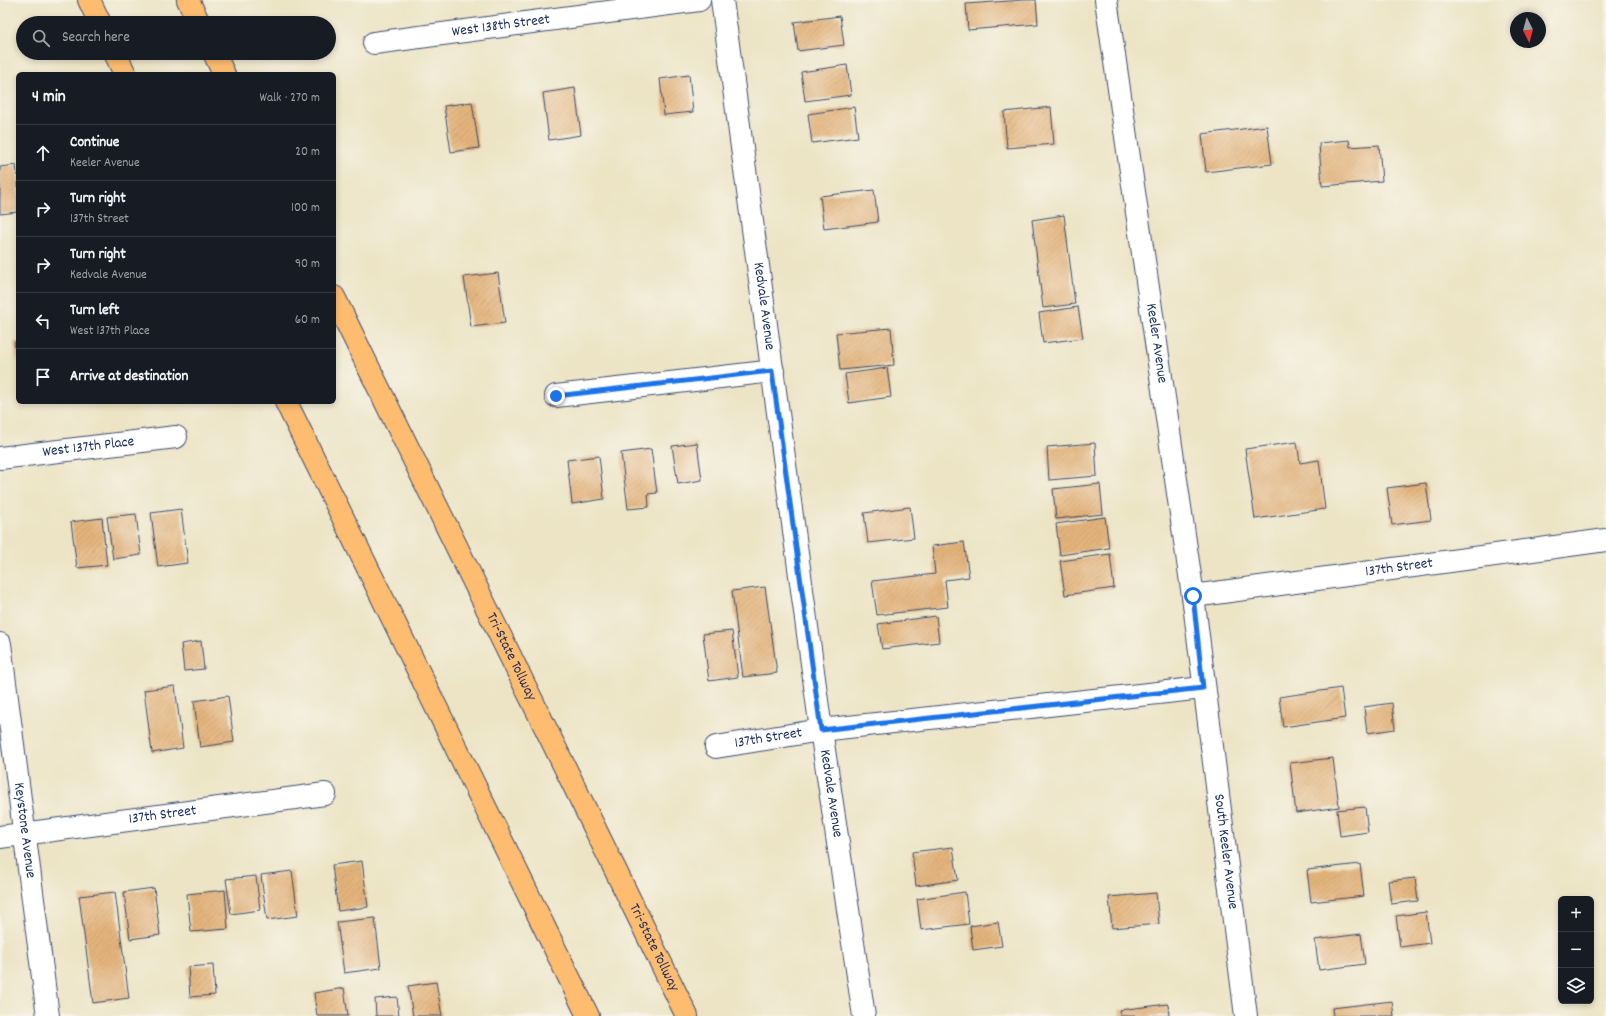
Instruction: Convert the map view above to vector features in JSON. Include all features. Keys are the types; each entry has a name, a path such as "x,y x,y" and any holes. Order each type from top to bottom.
{"highway":[{"path":"89,0 97,16"},
{"path":"188,0 196,16"},
{"path":"119,60 125,72"},
{"path":"217,60 223,72"},
{"name":"Tri-State Tollway","path":"336,301 687,1016"},
{"path":"287,404 588,1016"}],"street":[{"name":"West 138th Street","path":"374,43 700,0"},
{"name":"Kedvale Avenue","path":"722,0 821,730 864,1016"},
{"name":"Keeler Avenue","path":"1106,0 1193,596 1203,688"},
{"path":"556,396 772,371"},
{"name":"West 137th Place","path":"0,458 176,437"},
{"name":"137th Street","path":"1193,596 1606,540"},
{"name":"Keystone Avenue","path":"0,644 48,1016"},
{"name":"137th Street","path":"716,747 821,730 1203,688"},
{"name":"South Keeler Avenue","path":"1203,688 1246,1016"},
{"name":"137th Street","path":"0,837 325,794"}],"building":[{"path":"1036,0 1038,24 968,30 966,4"},
{"path":"840,16 844,45 798,51 794,22"},
{"path":"847,65 851,95 805,101 801,72"},
{"path":"689,75 693,112 664,115 660,79"},
{"path":"575,88 581,135 549,140 543,93"},
{"path":"472,102 479,148 451,152 444,106"},
{"path":"854,107 858,137 812,143 808,114"},
{"path":"1051,107 1054,144 1007,148 1004,112"},
{"path":"1267,126 1272,164 1206,172 1202,134"},
{"path":"1349,140 1350,147 1379,145 1382,181 1322,186 1319,143"},
{"path":"16,165 16,212 0,214 0,167"},
{"path":"874,190 878,222 824,229 820,196"},
{"path":"1064,215 1075,304 1043,308 1032,220"},
{"path":"498,273 505,323 471,327 464,277"},
{"path":"1078,307 1083,338 1043,343 1039,313"},
{"path":"891,328 894,365 840,370 836,333"},
{"path":"14,342 16,342 16,355"},
{"path":"887,368 891,397 849,403 845,374"},
{"path":"1297,442 1300,463 1319,460 1325,509 1255,519 1245,449"},
{"path":"697,443 702,480 678,484 672,446"},
{"path":"1095,443 1097,476 1049,480 1047,447"},
{"path":"651,449 657,493 648,494 649,507 628,509 621,453"},
{"path":"599,456 604,499 572,504 567,460"},
{"path":"1426,483 1431,520 1392,525 1387,488"},
{"path":"1100,484 1103,514 1056,519 1053,489"},
{"path":"910,507 914,538 868,543 864,513"},
{"path":"181,509 188,563 158,567 151,513"},
{"path":"136,514 141,555 113,559 107,517"},
{"path":"1105,517 1109,548 1060,555 1056,524"},
{"path":"102,518 107,565 77,568 71,522"},
{"path":"964,542 969,577 945,580 948,607 877,615 872,581 935,574 932,546"},
{"path":"1110,554 1114,588 1065,595 1060,561"},
{"path":"765,587 777,673 743,677 732,591"},
{"path":"936,616 939,642 882,649 878,624"},
{"path":"732,631 738,677 709,681 703,634"},
{"path":"201,641 204,669 184,671 181,644"},
{"path":"175,686 183,748 152,753 144,690"},
{"path":"1341,688 1345,718 1283,727 1279,697"},
{"path":"228,696 234,742 200,747 194,701"},
{"path":"1392,703 1395,729 1367,733 1364,707"},
{"path":"1333,758 1339,807 1296,813 1290,763"},
{"path":"1365,807 1368,832 1340,836 1337,810"},
{"path":"953,847 958,880 916,886 912,852"},
{"path":"362,861 368,907 338,911 332,865"},
{"path":"1360,864 1364,896 1311,902 1307,870"},
{"path":"292,871 298,916 267,920 261,875"},
{"path":"256,876 260,910 231,914 226,879"},
{"path":"1415,878 1418,901 1391,904 1388,881"},
{"path":"154,888 160,935 130,939 124,892"},
{"path":"225,890 228,929 191,932 187,894"},
{"path":"115,892 129,998 93,1003 79,896"},
{"path":"965,892 969,924 921,930 917,899"},
{"path":"1156,893 1159,924 1112,928 1109,897"},
{"path":"1426,912 1430,943 1400,947 1396,916"},
{"path":"375,918 381,968 344,973 337,922"},
{"path":"998,922 1002,946 973,950 970,926"},
{"path":"1361,934 1365,964 1319,970 1315,940"},
{"path":"213,965 215,995 190,997 188,967"},
{"path":"436,982 442,1016 413,1016 408,986"},
{"path":"344,988 348,1016 317,1016 314,993"},
{"path":"397,997 399,1016 376,1016 375,999"},
{"path":"1392,1001 1394,1016 1333,1016 1332,1008"},
{"path":"1168,1004 1169,1016 1120,1016 1119,1010"}],"route":[{"path":"556,396 772,371 821,730 1203,688 1193,596"}]}
